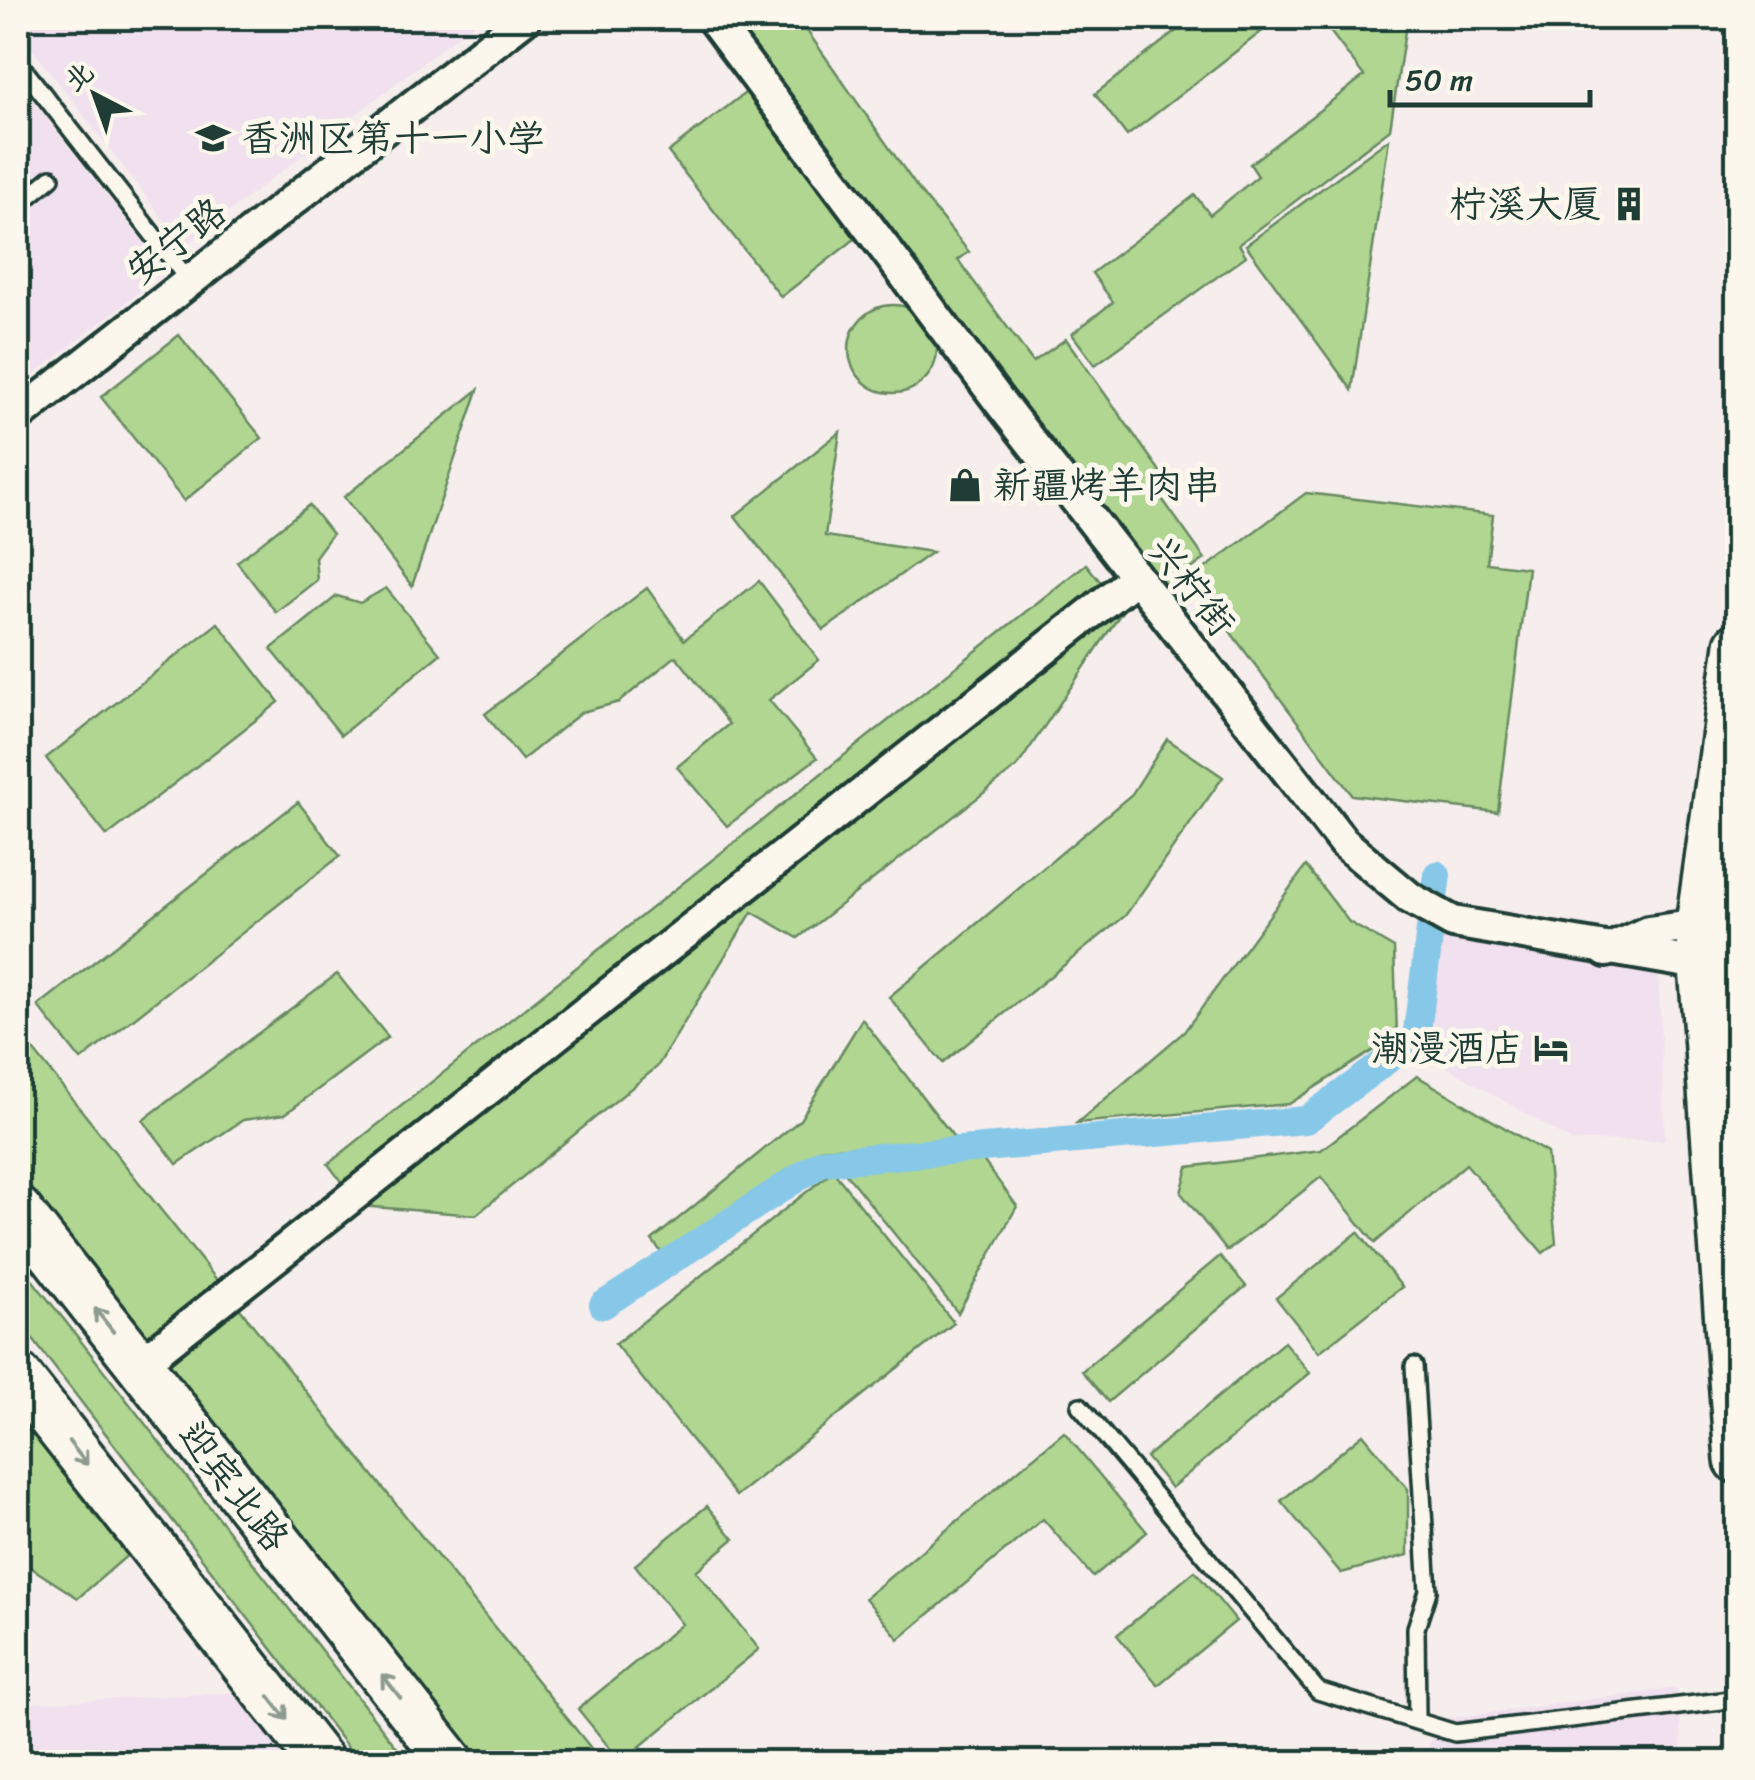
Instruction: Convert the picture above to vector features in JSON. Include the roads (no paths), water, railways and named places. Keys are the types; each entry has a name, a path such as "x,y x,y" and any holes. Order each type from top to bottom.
{"main road":[{"path":"1738,645 1718,947 1738,1460"},
{"name":"迎宾北路","path":"18,1210 451,1762"},
{"path":"18,1376 321,1762"}],"street":[{"name":"安宁路","path":"18,416 525,18"},
{"name":"兴柠街","path":"712,18 1305,798 1388,882 1432,914 1453,922 1606,951 1648,932 1718,947"},
{"path":"139,1365 1135,578"}],"lane":[{"path":"18,62 189,281"},
{"path":"18,205 51,178"},
{"path":"1414,1366 1428,1590 1416,1628 1416,1718"},
{"path":"1080,1406 1318,1691 1416,1718 1454,1733 1738,1699"}],"waterway":[{"path":"603,1305 822,1162 1306,1120 1416,1039 1437,875"}],"place":[{"name":"香洲区第十一小学","path":"213,138"},
{"name":"柠溪大厦","path":"1629,204"},
{"name":"新疆烤羊肉串","path":"965,485"},
{"name":"潮漫酒店","path":"1551,1048"}]}
